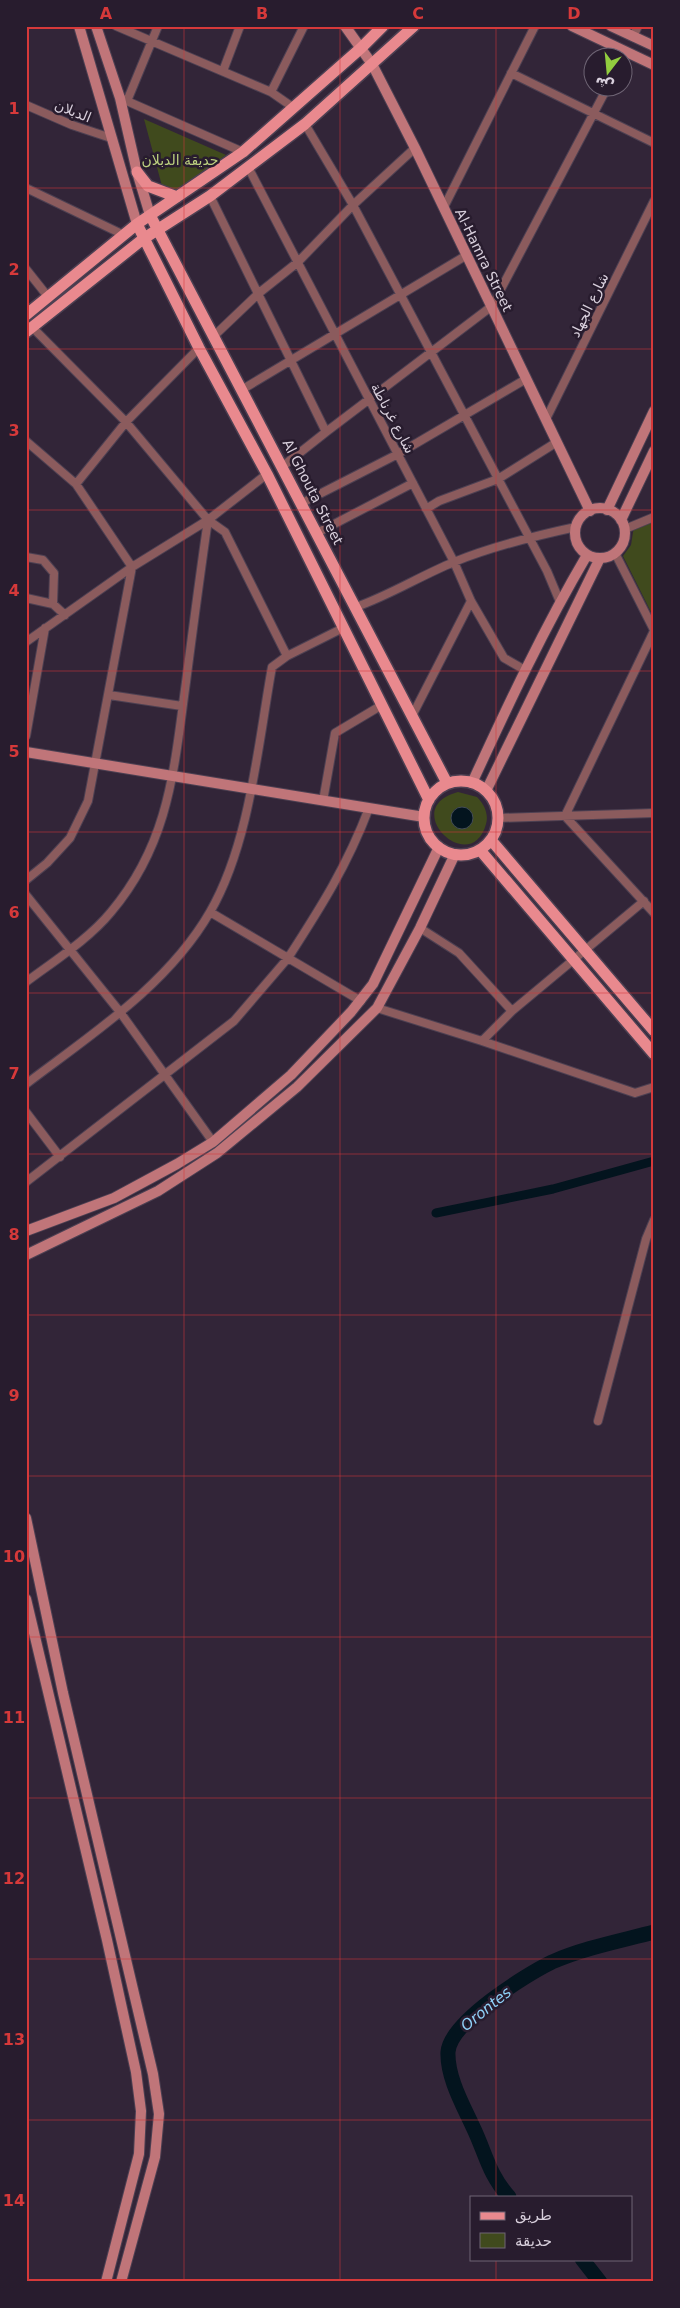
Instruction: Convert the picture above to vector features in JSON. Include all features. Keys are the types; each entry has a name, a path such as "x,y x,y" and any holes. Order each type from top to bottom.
{"main road":[{"path":"79,26 136,224 199,348 267,474 429,800"},
{"path":"96,26 124,99 137,172 150,215"},
{"name":"Al-Hamra Street","path":"345,26 372,64 415,148 590,510"},
{"path":"26,315 49,298 136,224 243,152 361,48 383,26"},
{"path":"29,330 143,239 210,196 305,124 414,26"},
{"path":"572,26 611,48"},
{"path":"611,26 654,46"},
{"path":"632,58 654,65"},
{"path":"137,172 148,186 177,197"},
{"name":"Al Ghouta Street","path":"150,215 215,335 447,783"},
{"path":"607,510 654,411"},
{"path":"623,525 607,510 590,510 578,520 576,528 577,543 587,555 600,558 615,554 623,543 623,525 654,451"},
{"path":"472,782 525,670 587,555"},
{"path":"486,790 600,558"},
{"path":"26,752 424,817"},
{"path":"472,782 486,790 493,798 498,818 496,830 491,840 480,850 468,854 455,854 439,847 428,834 424,817 429,800 440,787 447,783 472,782"},
{"path":"491,840 654,1031"},
{"path":"26,1231 114,1198 177,1164 213,1142 291,1075 361,1001 373,984 439,847"},
{"path":"480,850 654,1054"},
{"path":"26,1255 158,1191 217,1153 296,1087 377,1008 420,928 455,854"},
{"path":"26,1518 63,1693 154,2074 158,2114 155,2157 122,2282"},
{"path":"26,1599 136,2072 141,2111 139,2154 106,2282"}],"street":[{"path":"116,26 272,92 294,108"},
{"path":"158,26 124,99 243,152"},
{"path":"223,71 240,26"},
{"path":"272,92 304,26"},
{"path":"444,207 535,26"},
{"path":"633,37 638,26"},
{"path":"511,73 654,143"},
{"path":"283,466 492,306 602,98"},
{"name":"الدبلان","path":"26,105 72,126 111,138"},
{"path":"305,124 352,205 529,537 560,602"},
{"path":"215,335 259,293 298,262 352,205 415,148"},
{"name":"شارع غرناطة","path":"248,167 454,562 471,601 504,658 525,670"},
{"path":"26,188 124,235"},
{"path":"210,196 326,432"},
{"name":"شارع الجهاد","path":"546,419 654,202"},
{"path":"243,389 467,255"},
{"path":"26,269 49,298"},
{"path":"29,330 126,422 208,520 225,532 287,656"},
{"path":"76,484 126,422 199,348"},
{"path":"302,503 398,454 526,379"},
{"path":"26,441 76,484 132,567 97,764 88,801 70,838 47,863 26,880"},
{"path":"426,509 438,501 498,479 557,442"},
{"path":"26,642 132,567 208,520 267,474"},
{"path":"317,533 413,483"},
{"path":"623,525 654,517"},
{"path":"26,982 70,950 111,913 152,851 173,776 208,520"},
{"path":"356,607 378,600 454,562 529,537 576,528"},
{"path":"565,816 654,631 615,554"},
{"path":"26,557 43,560 54,573 53,604"},
{"path":"26,598 53,604 64,615"},
{"path":"412,716 471,601"},
{"path":"26,736 45,628"},
{"path":"26,1084 120,1012 167,968 191,942 225,883 244,821 272,667 287,656 343,628"},
{"path":"109,695 182,706"},
{"path":"323,801 335,733 382,705"},
{"path":"26,1182 234,1021 288,958 334,886 354,849 369,808"},
{"path":"498,818 654,813"},
{"path":"565,816 654,913"},
{"path":"26,895 120,1012 213,1142"},
{"path":"482,1040 512,1011 644,901"},
{"path":"210,912 361,1001"},
{"path":"420,928 460,953 512,1011"},
{"path":"377,1008 482,1040 635,1093 654,1087"},
{"path":"26,1112 60,1157"},
{"path":"598,1421 646,1239 654,1220"}],"green space":[{"name":"حديقة الدبلان","path":"144,119 226,155 175,191 162,186"},
{"path":"654,519 654,618 623,556 631,545 634,526"},
{"path":"458,792 477,797 484,806 487,817 486,824 478,839 467,844 454,842 444,835 436,824 435,811 441,800","holes":["455,809 468,809 472,815 452,822 451,815"]}],"water":[{"path":"462,807 470,810 473,818 470,826 462,829 454,826 451,818 454,810"}],"waterway":[{"path":"436,1213 553,1189 654,1161"},
{"name":"Orontes","path":"508,2196 496,2180 453,2081 448,2061 448,2052 452,2040 462,2027 491,2000 540,1968 602,1945 654,1932"},
{"name":"Orontes","path":"583,2260 600,2282"}]}
